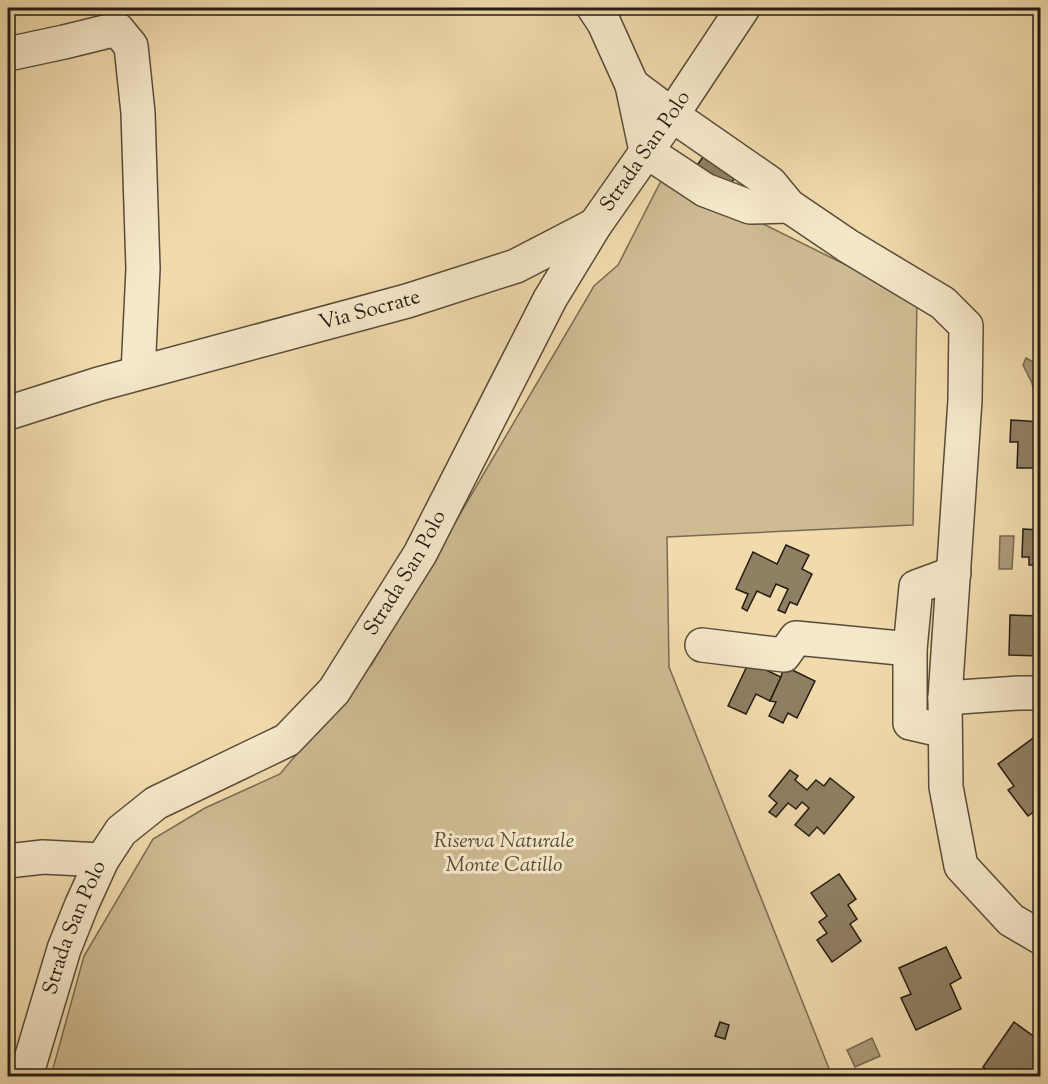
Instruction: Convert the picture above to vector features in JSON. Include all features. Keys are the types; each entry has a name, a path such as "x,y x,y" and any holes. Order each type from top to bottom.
{"street":[{"path":"594,8 604,23 632,85 646,151 705,190 750,207 789,206"},
{"name":"Strada San Polo","path":"26,1077 64,949 102,860 121,831 156,803 286,740 334,691 420,554 550,299 595,225 672,116 743,8"},
{"path":"8,54 117,29 131,46 138,113 143,269 138,374"},
{"path":"632,85 672,116 770,183 789,206 848,246 943,303 966,326 965,400 945,698 946,787 961,866 1011,920 1041,937"},
{"name":"Via Socrate","path":"8,413 99,384 407,301 516,266 595,225"},
{"path":"945,731 910,723 910,649 916,587 954,573"},
{"path":"702,645 784,655 796,638 910,649"},
{"path":"945,698 1041,693"},
{"path":"8,861 43,857 102,860"}],"green space":[{"name":"Riserva Naturale Monte Catillo","path":"664,175 917,300 913,525 667,537 669,667 832,1076 51,1076 84,956 153,839 205,808 280,774 372,664 594,286 618,265"}],"shaded area":[{"path":"1026,358 1040,366 1040,401 1036,401 1032,383 1023,365"},
{"path":"1000,536 1014,536 1012,569 999,569"},
{"path":"872,1038 880,1056 855,1067 847,1050"}],"building":[{"path":"705,154 737,174 726,192 693,171"},
{"path":"1011,420 1040,422 1040,461 1036,460 1035,468 1017,468 1018,442 1010,442"},
{"path":"1023,529 1040,530 1040,565 1029,565 1029,557 1022,557"},
{"path":"786,545 809,555 802,569 812,574 797,605 790,602 785,613 778,610 788,589 776,584 770,597 757,591 747,611 742,608 748,594 736,589 753,552 777,564"},
{"path":"1010,615 1040,616 1040,656 1009,655"},
{"path":"749,662 781,677 770,701 756,694 746,714 728,706"},
{"path":"784,666 815,681 797,718 788,713 783,723 769,716 776,702 770,701"},
{"path":"1040,733 1040,807 1028,816 1008,790 1014,786 998,764"},
{"path":"790,770 798,776 795,780 807,790 816,780 824,786 830,778 854,797 824,834 817,827 809,836 795,825 809,808 802,802 796,809 788,803 776,817 769,812 777,803 769,796"},
{"path":"839,874 856,899 848,905 857,919 850,924 861,941 832,962 817,940 827,933 819,922 827,916 811,893"},
{"path":"946,947 961,978 950,984 961,1009 916,1030 901,998 911,994 899,968"},
{"path":"720,1022 729,1025 725,1039 715,1036"},
{"path":"1014,1022 1040,1041 1033,1052 1040,1058 1040,1076 996,1076 983,1067"}]}
